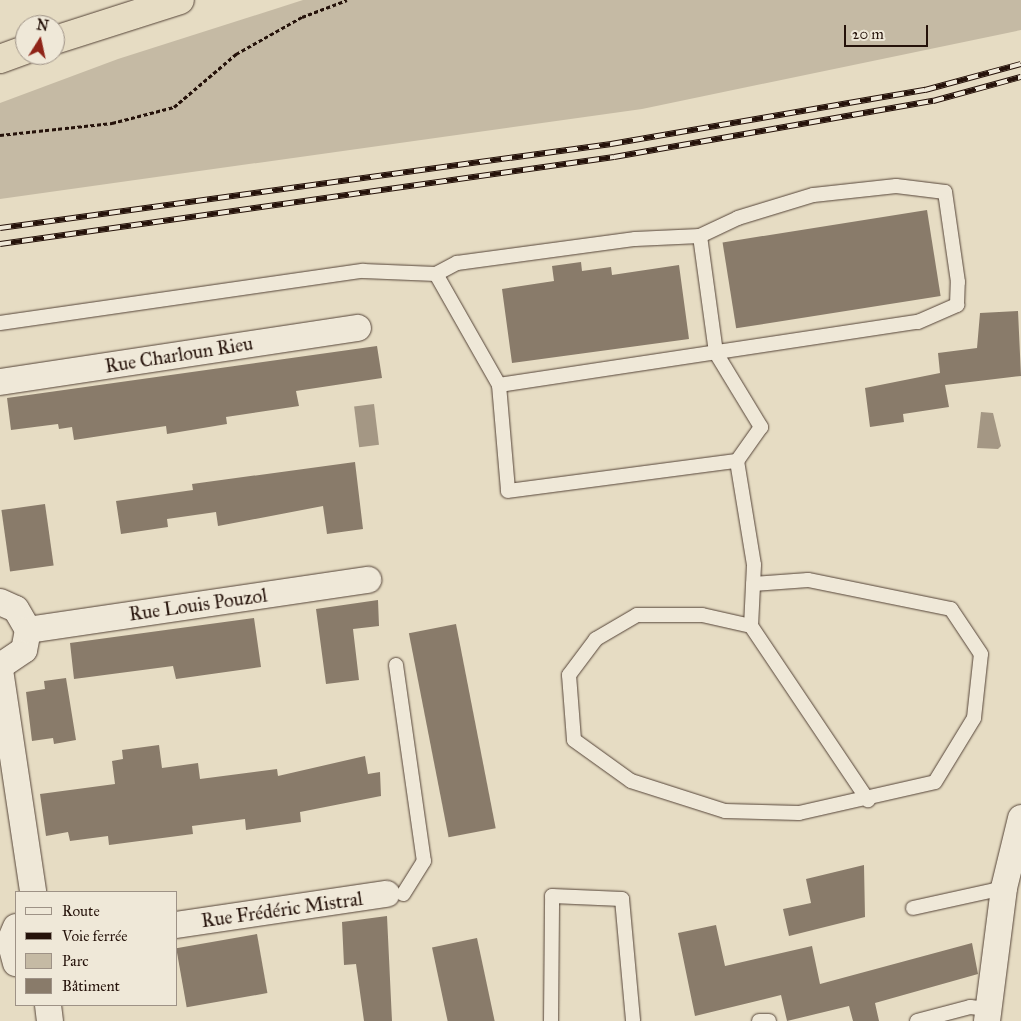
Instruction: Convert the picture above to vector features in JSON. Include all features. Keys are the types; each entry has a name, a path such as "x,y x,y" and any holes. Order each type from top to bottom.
{"highway":[{"path":"65,37 180,0"},
{"path":"0,59 15,54"}],"street":[{"name":"Rue Charloun Rieu","path":"0,382 358,328"},
{"name":"Rue Louis Pouzol","path":"28,630 368,580"},
{"path":"0,602 16,608 28,630 24,650 0,666"},
{"path":"0,670 33,891"},
{"path":"988,1015 1004,888 1021,818"},
{"name":"Rue Frédéric Mistral","path":"178,925 395,894"},
{"path":"48,1006 50,1021"}],"lane":[{"path":"0,323 363,271 436,274 457,263 635,239 700,236 738,218 813,195 896,186 945,192 958,282 957,305 918,322 499,385"},
{"path":"700,236 716,353 761,427 737,461 754,565 751,626 868,800"},
{"path":"436,274 499,385 508,491 737,461"},
{"path":"751,626 702,615 637,615 596,639 569,675 574,740 631,780 725,811 799,813 868,800 935,782 974,718 981,654 950,609 808,580 753,584"},
{"path":"395,894 424,862 396,665"},
{"path":"913,908 1004,888"},
{"path":"551,1021 552,896 622,899 633,1021"},
{"path":"917,1021 970,1008 988,1015"},
{"path":"759,1021 769,1021"}],"path":[{"path":"0,135 112,122 174,107 236,54 302,17 348,0"}],"green space":[{"path":"303,0 1021,0 1021,30 642,109 0,199 0,103 118,59"}],"shaded area":[{"path":"374,404 379,445 359,447 354,406"},
{"path":"981,412 993,413 1001,446 998,449 977,448"}],"building":[{"path":"927,210 941,296 736,328 723,242"},
{"path":"581,262 582,271 611,267 612,275 679,265 689,339 512,363 502,289 554,281 552,266"},
{"path":"1018,311 1021,376 945,385 949,407 903,414 904,422 870,427 865,388 940,373 938,353 977,348 980,313"},
{"path":"377,346 382,378 296,391 299,406 226,417 227,424 167,434 166,426 74,440 72,427 59,429 58,424 11,430 7,398"},
{"path":"355,462 363,529 327,534 323,506 218,526 216,512 167,519 168,527 121,534 116,501 193,490 192,484"},
{"path":"45,504 54,565 10,572 1,510"},
{"path":"378,600 379,626 353,629 359,680 326,684 316,609"},
{"path":"254,618 261,667 176,679 173,666 74,679 70,643"},
{"path":"456,624 496,828 449,837 409,633"},
{"path":"66,678 76,740 54,744 53,738 32,741 26,692 45,689 44,681"},
{"path":"159,745 162,768 198,763 200,779 277,769 278,776 365,756 368,774 380,772 381,796 300,812 301,822 246,830 245,819 192,826 193,834 109,845 108,836 70,841 68,832 46,836 40,794 115,784 112,761 123,759 122,750"},
{"path":"864,865 865,917 789,936 783,909 811,903 806,879"},
{"path":"387,916 392,1021 364,1021 356,964 344,965 342,922"},
{"path":"716,925 725,966 812,946 820,984 972,943 978,974 875,1003 879,1021 853,1021 849,1006 787,1021 781,995 695,1016 678,933"},
{"path":"257,934 267,993 187,1007 178,948"},
{"path":"477,938 495,1021 448,1021 432,948"}],"railway":[{"path":"0,228 611,144 925,90 1021,64"},
{"path":"0,244 614,157 933,101 1021,77"}]}
